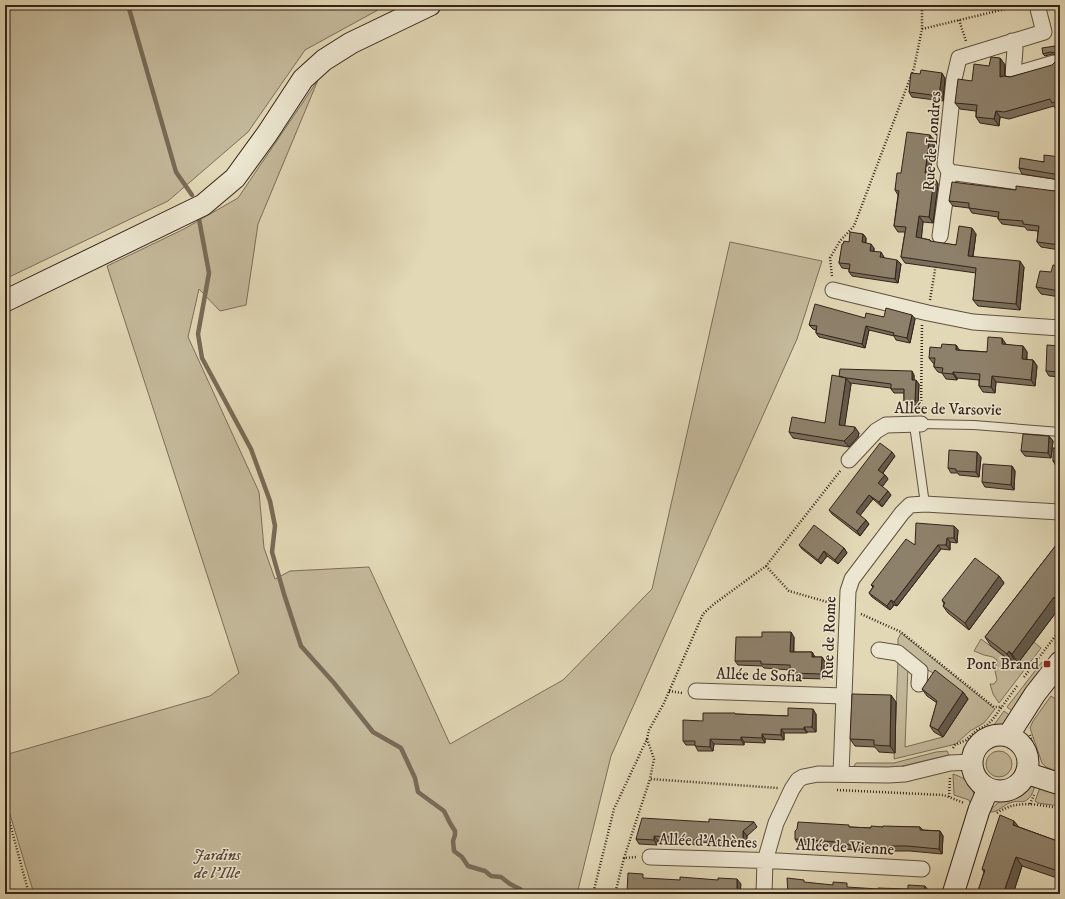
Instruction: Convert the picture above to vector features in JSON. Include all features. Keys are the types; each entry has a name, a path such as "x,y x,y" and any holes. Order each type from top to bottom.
{"street":[{"path":"5,301 202,205 235,178 267,134 303,79 324,60 351,43 430,5"},
{"name":"Rue de Londres","path":"940,236 949,172 945,164 954,79 959,58 1044,32 1037,5"},
{"path":"1012,41 1014,49 1013,75 1054,63"},
{"path":"949,172 1060,188"},
{"path":"833,290 973,322 1060,328"},
{"name":"Allée de Varsovie","path":"849,460 876,431 886,425 918,425"},
{"name":"Rue de Rome","path":"841,774 848,591 852,579 902,513 910,505 925,504 1060,512"},
{"path":"879,650 898,653 920,671 919,684"},
{"path":"1008,736 1035,694 1060,662"},
{"name":"Allée de Sofia","path":"696,691 844,696"},
{"path":"1033,768 1020,783 1011,789 999,791 988,789 976,778 972,762 973,755 981,742 988,738 998,735 1008,736 1017,740 1023,747 1027,755 1028,764 1060,784"},
{"path":"764,894 765,861 776,823 792,789 798,780 812,774 888,776 905,774 950,763 972,762"},
{"path":"953,894 979,810 988,789"},
{"name":"Allée d'Athènes","path":"650,857 765,861"},
{"name":"Allée de Vienne","path":"765,861 922,869"}],"lane":[{"name":"Allée de Varsovie","path":"918,425 974,425 1060,432"},
{"path":"918,425 925,504"}],"path":[{"path":"833,290 830,258 840,240 854,226 914,68 922,30 922,5"},
{"path":"922,30 1022,5"},
{"path":"959,20 971,54"},
{"path":"918,425 925,312 940,236"},
{"path":"593,894 614,809 647,739 649,730 664,703 703,614 714,604 766,566 849,460"},
{"path":"766,566 789,591 848,608"},
{"path":"952,751 955,745 966,740 976,730 987,725 1002,707"},
{"path":"1029,732 1033,768"},
{"path":"615,894 624,858 650,779 654,759 647,739"},
{"path":"949,797 951,774"},
{"path":"650,779 792,789"},
{"path":"831,790 943,795 979,810 989,816 994,815 1013,804 1030,804 1060,808"},
{"path":"5,805 28,894"},
{"path":"624,858 650,857"}],"green space":[{"path":"5,5 387,5 305,50 248,132 168,201 5,279"},
{"name":"Jardins de l'Ille","path":"318,80 258,224 246,305 220,311 199,289 188,337 259,492 264,548 275,579 290,571 369,567 450,744 563,680 652,589 730,242 822,261 797,339 611,756 577,894 34,894 5,798 5,755 210,696 239,673 107,266 184,229 238,198"},
{"path":"901,633 995,709 984,723 970,731 956,744 894,759 898,661 908,667 905,747 943,737 940,677 898,653 898,639"},
{"path":"981,639 1013,663 1015,661 1018,663 1034,642 1041,648 999,703 993,694 990,684 994,684 997,680 995,671 997,660 993,657 974,651"},
{"path":"1042,662 1046,665 1016,714 1007,707"},
{"path":"1051,696 1060,702 1060,773 1046,767 1042,763 1030,728 1033,721"},
{"path":"1004,711 1013,718 1006,724 991,729"},
{"path":"947,751 949,755 894,768 857,768 854,766 856,763 894,763 936,752"},
{"path":"999,751 1008,755 1012,764 1008,773 999,777 990,773 986,764 990,755"},
{"path":"953,774 964,779 971,785 974,793 971,805 969,800 954,795"},
{"path":"1035,785 1032,795 1026,800 1022,802 1010,803 996,811 990,812 995,805 1001,801"},
{"path":"1041,785 1060,791 1060,806 1038,803 1035,801"}],"building":[{"path":"1055,46 1057,53 1050,52 1043,54 1042,48"},
{"path":"991,57 1000,58 1000,77 1010,77 1052,65 1057,60 1060,69 1060,100 1052,103 1050,99 1004,112 996,111 994,119 976,117 977,105 955,103 958,79 972,81 974,64 989,66"},
{"path":"921,70 942,73 939,96 909,92 911,73 920,74"},
{"path":"907,132 930,135 925,173 932,174 931,177 934,178 929,217 919,216 916,237 956,245 959,226 972,228 968,256 1020,261 1016,304 973,300 976,268 901,257 906,227 894,226 899,191 895,190 897,173 901,173"},
{"path":"1044,155 1060,157 1060,175 1019,168 1020,158 1044,162"},
{"path":"952,182 1016,190 1016,186 1055,191 1060,190 1060,245 1037,242 1039,226 1023,224 1023,221 998,219 999,212 969,208 969,203 949,201"},
{"path":"850,232 863,234 862,242 871,244 870,251 881,252 880,257 897,260 895,279 849,272 850,264 839,263 842,244 844,241 849,242"},
{"path":"1053,265 1060,266 1060,291 1036,287 1040,271 1051,272"},
{"path":"815,304 865,318 866,313 884,317 886,308 912,315 907,338 866,326 862,344 816,333 817,326 809,325"},
{"path":"988,337 1002,338 1002,344 1023,346 1022,359 1033,360 1031,380 992,376 991,387 979,386 980,374 953,372 953,374 942,373 943,368 934,367 935,358 929,358 930,347 941,348 942,344 956,345 956,350 987,352"},
{"path":"1047,345 1060,346 1060,372 1046,371"},
{"path":"840,369 912,371 912,380 916,380 915,401 904,401 904,389 891,389 891,384 839,376"},
{"path":"832,375 846,378 839,425 855,427 854,431 844,441 789,432 792,417 825,423"},
{"path":"1023,434 1049,436 1048,453 1021,451"},
{"path":"880,443 892,452 878,470 885,475 878,483 888,491 879,502 869,495 856,512 866,520 857,531 829,510"},
{"path":"1053,448 1060,448 1060,461 1053,461"},
{"path":"949,450 977,452 976,472 956,471 956,469 948,468"},
{"path":"983,464 1012,466 1011,485 982,482"},
{"path":"916,523 954,526 954,538 947,538 946,545 938,545 894,602 891,600 887,606 869,593 874,586 871,585 906,539 915,545"},
{"path":"814,525 844,548 835,560 824,551 818,560 799,545"},
{"path":"1060,540 1060,591 1012,654 1009,651 1007,654 985,637"},
{"path":"975,558 999,576 965,623 943,606 945,603 942,600"},
{"path":"762,632 791,632 790,652 812,652 812,657 822,657 821,674 790,673 790,665 761,664 761,661 735,661 736,637 762,637"},
{"path":"935,670 963,692 938,730 930,726 937,701 922,689"},
{"path":"852,694 891,695 890,746 874,745 874,740 850,739"},
{"path":"788,708 813,709 812,727 804,727 804,729 781,729 781,735 762,734 762,738 741,737 741,740 710,739 710,747 695,746 695,741 683,741 683,720 703,721 703,713 788,716"},
{"path":"1000,815 1014,821 1013,825 1060,842 1060,865 1058,871 1016,857 1003,894 977,894 985,870 982,869"},
{"path":"642,818 709,822 709,819 754,822 743,831 743,841 696,838 696,840 684,840 684,838 654,836 654,840 636,839"},
{"path":"798,822 871,828 871,826 920,827 920,830 940,831 939,849 907,846 890,846 890,848 795,839 795,831 797,829"},
{"path":"628,873 643,874 643,878 680,880 680,877 718,880 718,878 737,879 737,894 627,893"},
{"path":"787,878 804,880 804,882 833,885 833,882 847,883 847,887 878,889 908,889 908,885 925,886 922,894 788,894"}],"waterway":[{"path":"128,5 176,172 192,195"},
{"path":"199,219 209,273 198,334 202,358 251,449 270,501 275,526 272,552 301,646 334,683 373,732 401,748 415,778 418,792 444,811 455,831 453,841 454,851 462,857 468,866 485,871 491,876 501,877 520,889 524,894"}],"place":[{"name":"Pont Brand","path":"1047,664"}]}
